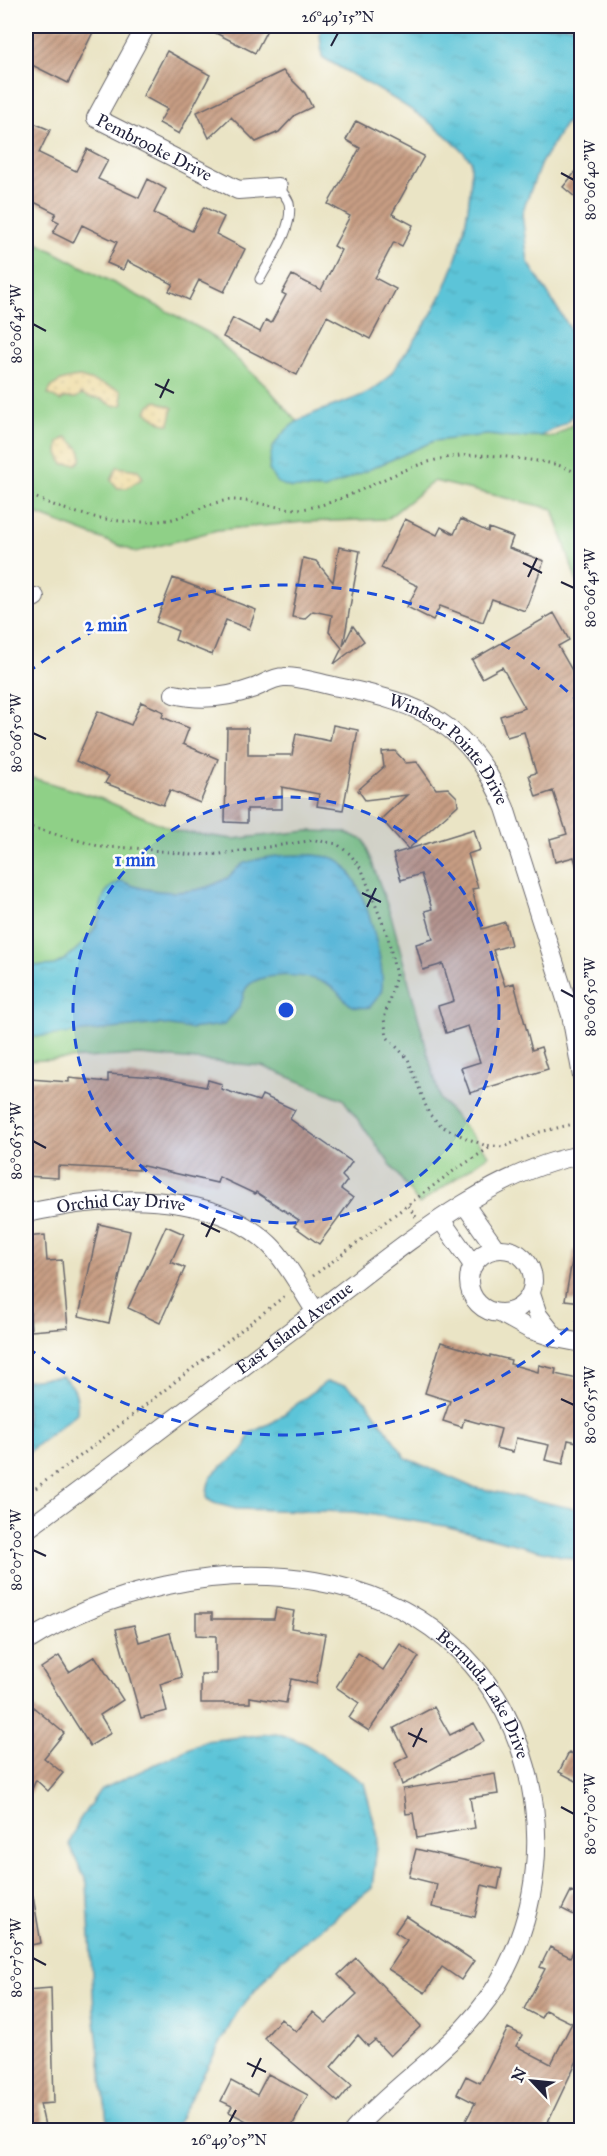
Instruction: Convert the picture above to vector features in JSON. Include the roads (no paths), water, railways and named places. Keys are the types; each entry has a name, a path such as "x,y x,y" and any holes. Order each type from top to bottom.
{"street":[{"name":"Pembrooke Drive","path":"146,26 96,118 238,190 278,187"},
{"name":"Windsor Pointe Drive","path":"174,694 206,699 231,696 283,677 395,699 441,721 461,738 479,758 495,783 576,1022 582,1076"},
{"name":"East Island Avenue","path":"26,1530 441,1220 505,1182 567,1157 582,1155"},
{"name":"Orchid Cay Drive","path":"26,1213 84,1203 124,1201 187,1206 221,1215 245,1227 269,1244 316,1312"},
{"path":"465,1205 496,1249"},
{"path":"441,1220 474,1265"},
{"path":"556,1338 538,1315 531,1294 533,1274 529,1263 518,1253 496,1249 481,1256 469,1277 474,1299 487,1311 502,1314 531,1330 556,1338 582,1343"},
{"path":"502,1314 513,1312 525,1304 531,1294"},
{"name":"Bermuda Lake Drive","path":"26,1642 69,1617 112,1599 156,1586 232,1576 298,1579 374,1596 403,1609 430,1626 455,1646 495,1694 521,1749 531,1786 536,1824 536,1863 524,1926 506,1969 471,2023 354,2130"}],"lane":[{"path":"260,279 284,233 289,215 289,201 278,187"}],"water":[{"path":"323,26 581,26 581,109 565,124 541,163 522,213 528,262 581,346 581,408 566,423 541,436 512,438 487,435 434,441 325,489 291,488 278,483 269,470 272,449 285,431 312,414 371,390 392,372 420,333 445,287 462,238 467,213 471,160 455,143 419,115 322,57 320,33"},
{"path":"313,855 334,858 346,867 363,898 376,938 382,975 382,990 370,1007 356,1007 348,1003 332,987 314,979 277,976 255,981 248,986 240,1006 224,1025 190,1029 159,1024 26,1038 26,965 54,965 77,949 95,928 104,896 112,886 121,881 146,889 188,891 215,884 227,878 242,864 254,860 279,856"},
{"path":"62,1376 75,1392 77,1413 26,1454 26,1380"},
{"path":"326,1382 346,1385 367,1402 406,1458 472,1487 581,1510 581,1561 445,1526 355,1512 236,1509 207,1499 210,1479 214,1473 239,1454 245,1447 250,1433 273,1422"},
{"path":"276,1733 304,1743 364,1783 378,1837 372,1888 279,1962 238,2011 173,2130 108,2130 94,2011 87,1883 69,1845 78,1822 100,1790 205,1741"}]}
